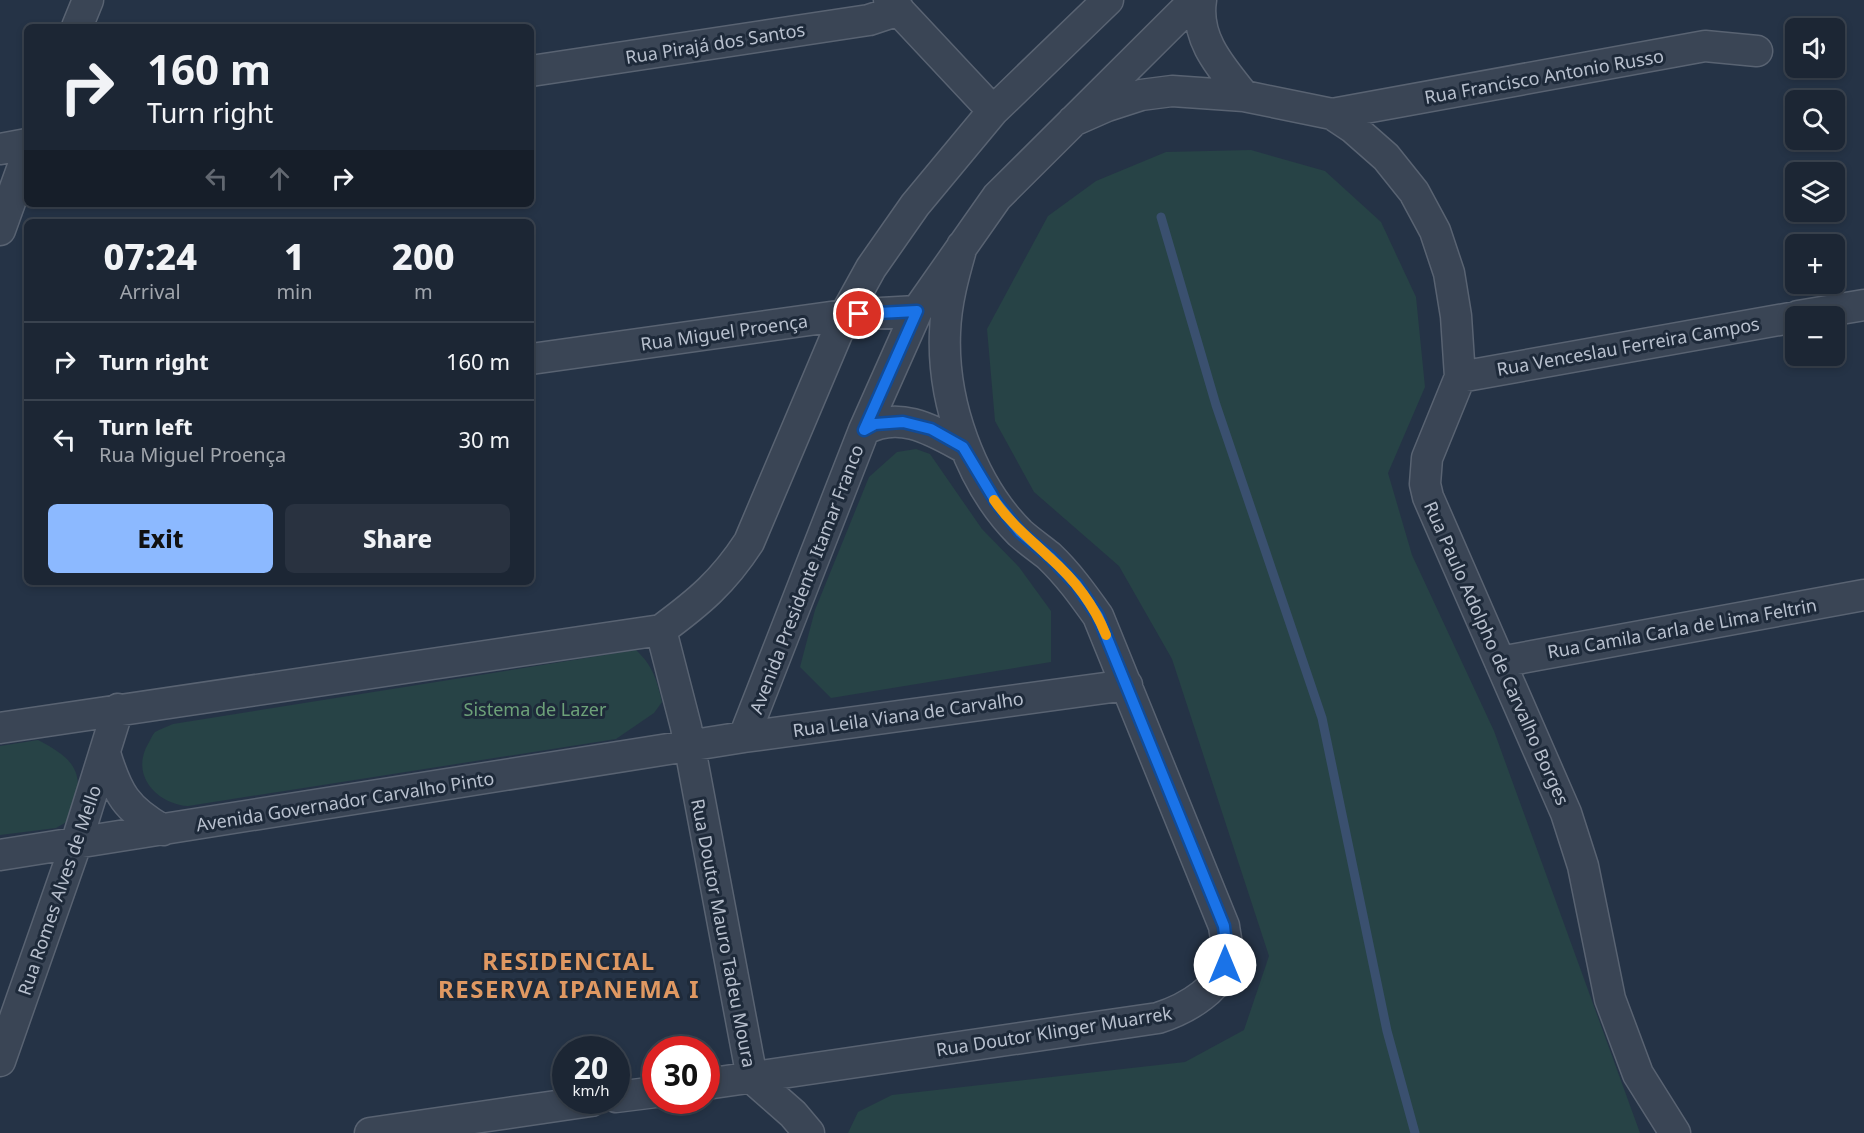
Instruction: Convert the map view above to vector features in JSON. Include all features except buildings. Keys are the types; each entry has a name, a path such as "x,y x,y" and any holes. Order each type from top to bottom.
{"street":[{"path":"78,24 88,0"},
{"path":"0,728 661,630 714,589 749,542 845,315 871,268 915,205 993,111 1108,0"},
{"name":"Avenida Presidente Itamar Franco","path":"744,737 864,430 917,311 997,197 1194,0"},
{"path":"1201,0 1200,27 1207,43 1217,62 1244,96"},
{"path":"894,5 993,111"},
{"name":"Rua Pirajá dos Santos","path":"534,71 868,20 894,5"},
{"name":"Rua Francisco Antonio Russo","path":"1332,114 1705,46 1757,51"},
{"name":"Rua Paulo Adolpho de Carvalho Borges","path":"1073,121 1107,106 1141,95 1172,91 1244,96 1332,114 1353,128 1386,157 1414,192 1435,231 1449,273 1456,316 1460,377 1427,458 1425,484 1432,510 1566,813 1583,866 1610,999 1638,1074 1675,1133"},
{"path":"0,149 24,145"},
{"path":"0,230 6,195 24,161"},
{"name":"Rua Doutor Klinger Muarrek","path":"720,1082 1158,1018 1181,1011 1208,989 1225,965 1227,953 1224,926 1098,616 1077,585 1050,557 1020,532 996,502 963,447 951,401 945,332 950,292 962,246"},
{"name":"Rua Venceslau Ferreira Campos","path":"1845,308 1864,305"},
{"name":"Rua Miguel Proença","path":"534,359 845,315 917,311"},
{"name":"Rua Venceslau Ferreira Campos","path":"1460,377 1785,319"},
{"name":"Rua Doutor Klinger Muarrek","path":"864,430 882,423 910,423 931,429 963,447"},
{"name":"Rua Camila Carla de Lima Feltrin","path":"1500,662 1864,595"},
{"name":"Rua Doutor Mauro Tadeu Moura","path":"661,630 689,746 752,1078 793,1114 809,1133"},
{"name":"Rua Leila Viana de Carvalho","path":"689,746 1127,685"},
{"name":"Rua Romes Alves de Mello","path":"0,1061 76,844 118,709"},
{"name":"Avenida Governador Carvalho Pinto","path":"0,855 689,746"},
{"name":"Rua Romes Alves de Mello","path":"105,753 113,779 128,805 143,819 163,830"},
{"path":"370,1133 552,1107"}],"green space":[{"path":"1251,150 1325,171 1381,222 1416,297 1425,387 1388,473 1412,555 1494,731 1640,1133 848,1133 858,1112 892,1095 1185,1062 1244,1030 1269,956 1172,659 1119,566 1034,492 995,421 987,329 1048,216 1096,181 1166,152"},
{"path":"916,449 930,454 982,529 1019,567 1051,611 1051,662 831,698 800,667 815,610 869,477 897,452"},
{"name":"Sistema de Lazer","path":"636,650 654,674 662,702 654,713 616,739 188,806 166,800 157,794 145,777 142,766 143,755 152,736 155,732 173,724"},
{"path":"38,740 63,755 75,771 78,792 70,820 56,828 0,835 0,746"}],"waterway":[{"path":"1161,217 1216,405 1322,718 1387,1031 1415,1133"}],"slow traffic":[{"path":"994,500 1020,532 1050,557 1077,585 1098,616 1106,635"}],"district":[{"name":"RESIDENCIAL RESERVA IPANEMA I","path":"569,974"}],"route":[{"path":"859,314 917,311 864,430 875,424 889,422 917,424 963,447 996,502 1020,532 1050,557 1077,585 1098,616 1224,926 1227,953 1225,965"}]}
